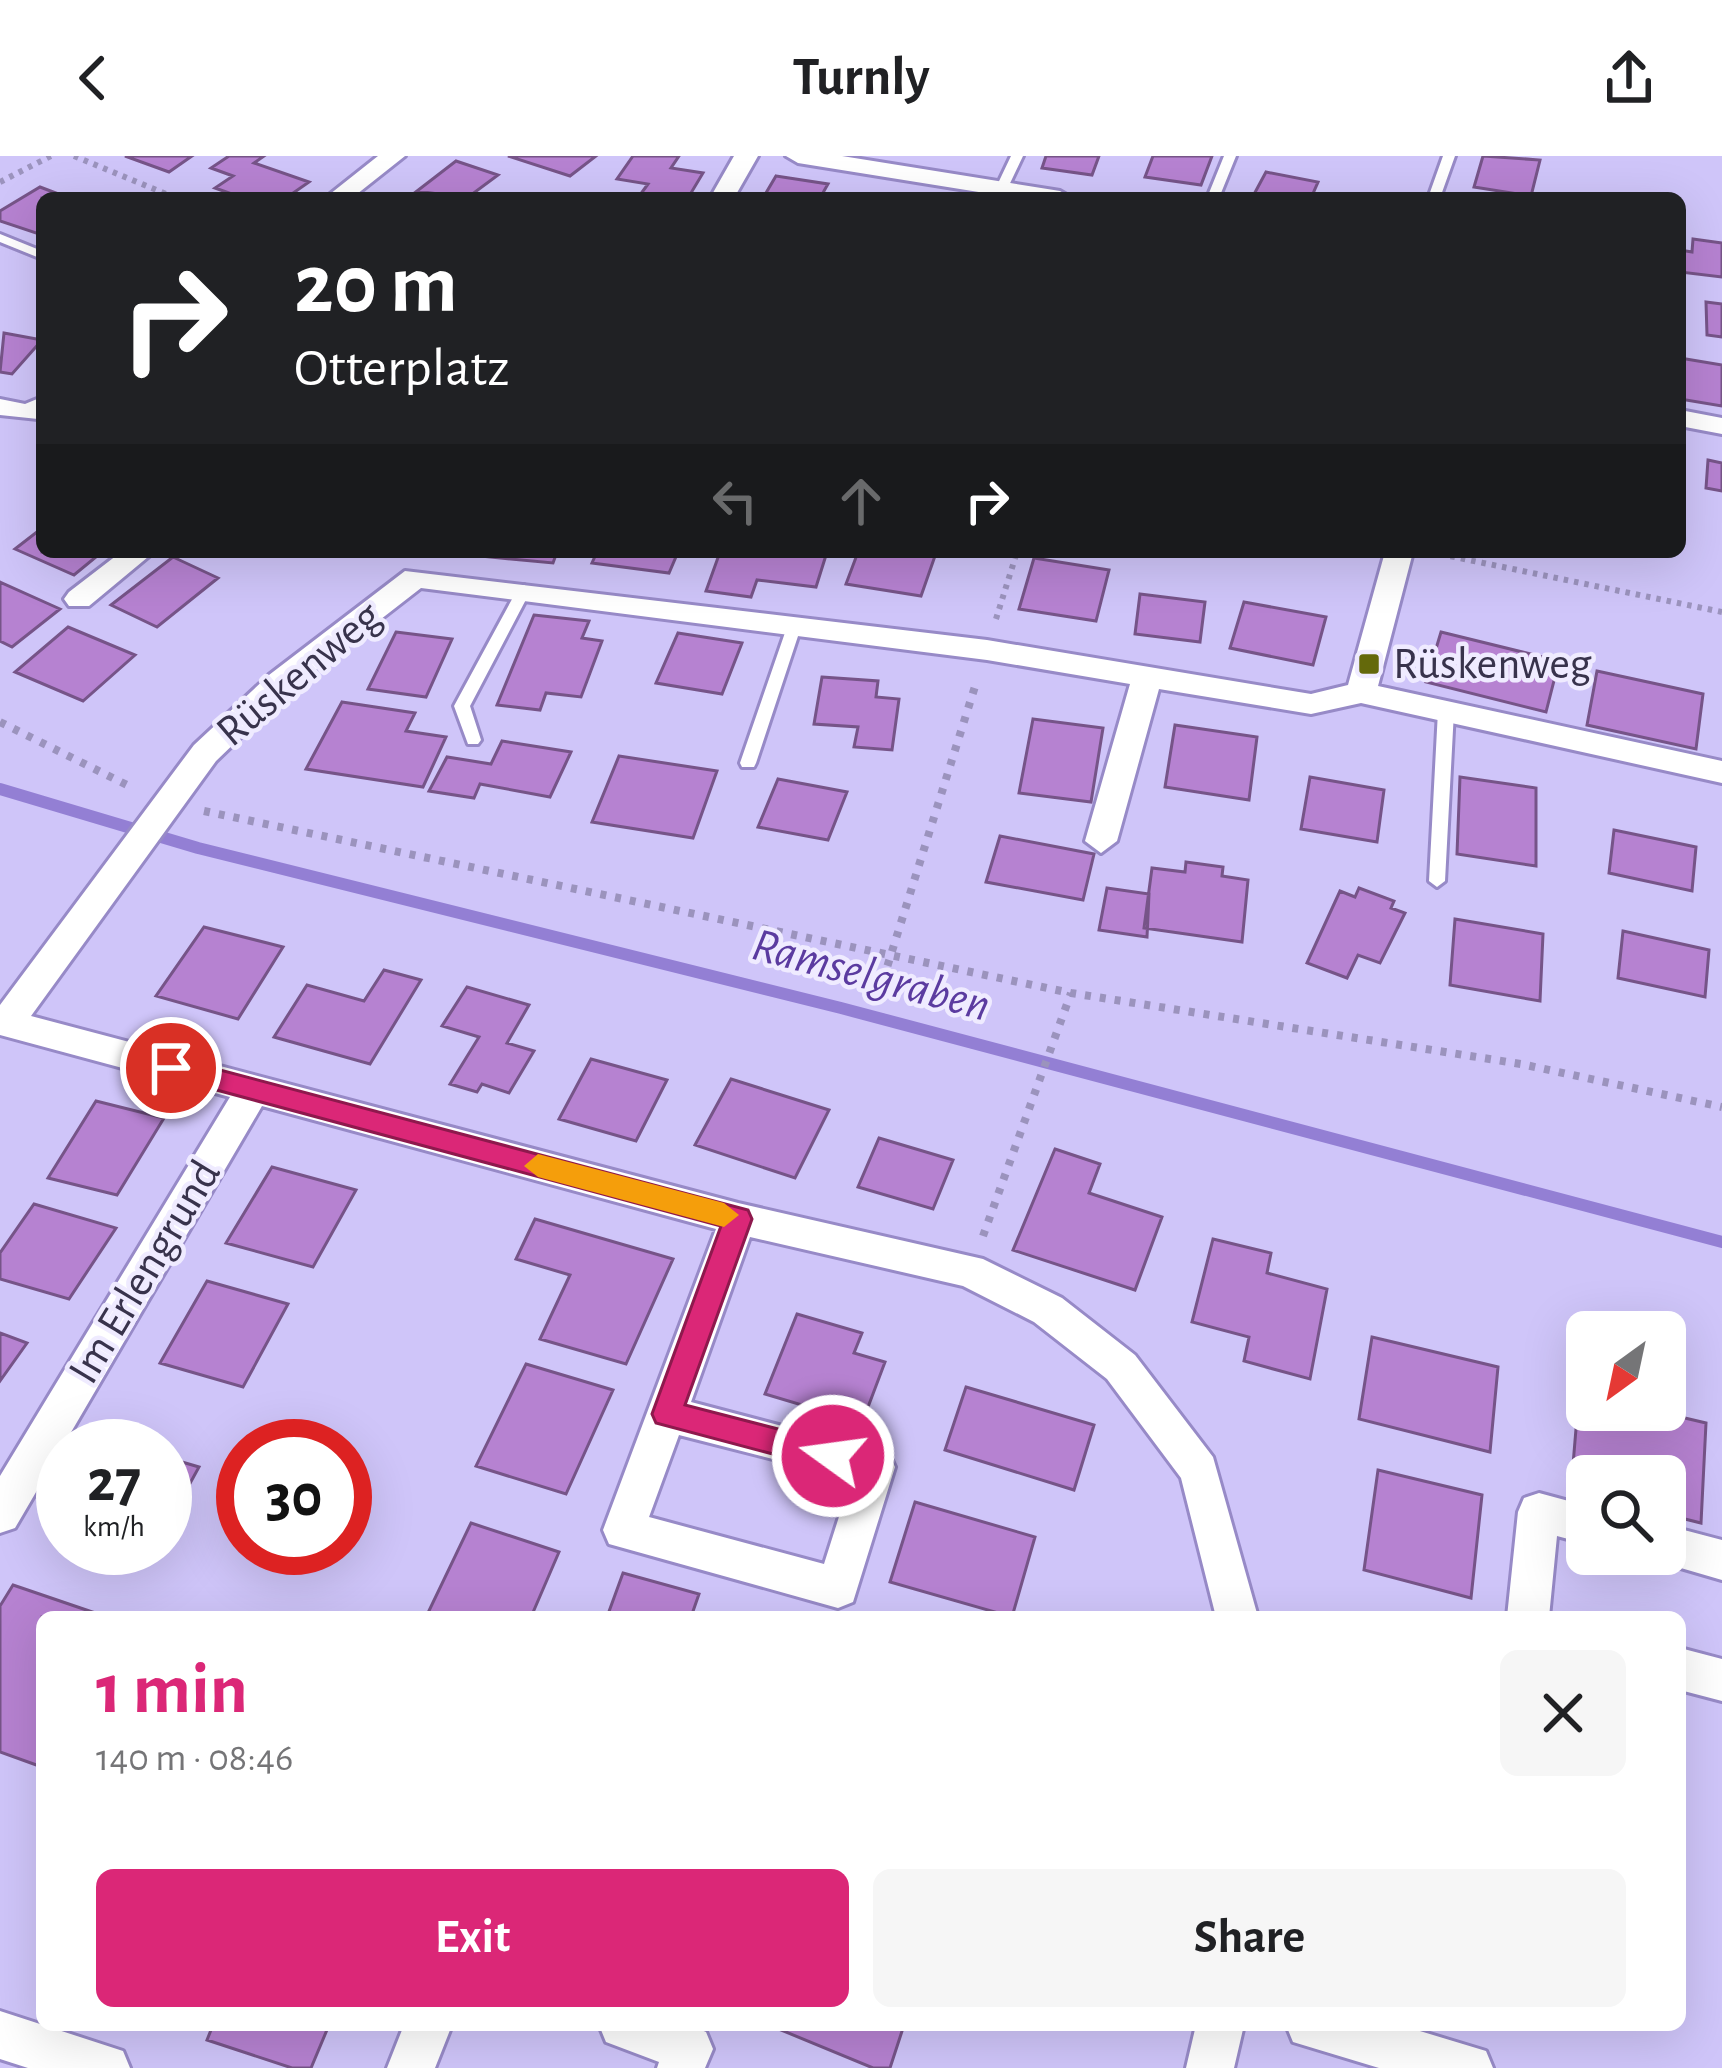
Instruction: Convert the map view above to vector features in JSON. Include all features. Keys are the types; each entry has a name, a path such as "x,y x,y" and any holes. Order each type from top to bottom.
{"street":[{"path":"345,192 393,156"},
{"path":"725,192 746,156"},
{"path":"798,156 994,192"},
{"path":"0,407 36,412"},
{"path":"1686,419 1722,426"},
{"path":"79,599 132,558"},
{"path":"1360,693 1398,558"},
{"name":"Rüskenweg","path":"3,1022 205,753 280,682 415,578 987,650 1310,704 1360,693 1722,772"},
{"path":"1101,841 1146,680"},
{"path":"3,1022 738,1219 970,1271 1048,1310 1120,1367 1134,1384 1199,1470 1235,1611"},
{"name":"Im Erlengrund","path":"0,1514 253,1090"},
{"path":"667,1414 875,1467 838,1588 623,1530 738,1219"},
{"path":"1529,1611 1539,1512 1566,1519"},
{"path":"1686,1551 1722,1560"},
{"path":"1686,1671 1722,1680"},
{"path":"411,2068 426,2031"},
{"path":"640,2031 689,2049 682,2068"},
{"path":"1210,2068 1219,2031"},
{"path":"1332,2031 1469,2068"},
{"path":"0,2035 106,2068"}],"lane":[{"path":"999,192 1017,156"},
{"path":"1215,192 1230,156"},
{"path":"1436,192 1449,156"},
{"path":"0,238 36,253"},
{"path":"473,740 462,706 524,590"},
{"path":"748,764 795,624"},
{"path":"1437,880 1446,711"}],"path":[{"path":"0,182 51,156"},
{"path":"74,156 161,192"},
{"path":"883,980 1015,558"},
{"path":"1458,558 1722,612"},
{"path":"0,722 165,808 1071,993 1521,1064 1722,1107"},
{"path":"970,1271 1071,993"}],"building":[{"path":"125,156 192,156 169,172"},
{"path":"229,156 264,156 254,163 309,182 295,192 226,192 215,188 233,176 211,168"},
{"path":"508,156 596,156 570,176"},
{"path":"633,156 679,156 671,168 703,173 692,192 642,192 648,184 617,179"},
{"path":"1046,156 1099,156 1092,175 1042,168"},
{"path":"1153,156 1212,156 1201,185 1145,177"},
{"path":"1483,156 1540,160 1532,192 1474,187"},
{"path":"456,161 498,175 475,192 417,191"},
{"path":"1266,172 1318,182 1314,192 1255,192"},
{"path":"776,176 828,184 823,192 767,192"},
{"path":"40,187 53,192 36,192 36,233 0,221 0,211"},
{"path":"1693,239 1722,243 1722,277 1686,273 1686,251 1692,252"},
{"path":"1706,302 1722,304 1722,337 1707,335"},
{"path":"4,333 36,339 36,347 12,374 0,372"},
{"path":"1686,359 1722,365 1722,406 1686,400"},
{"path":"1708,460 1722,463 1722,491 1706,488"},
{"path":"36,533 36,558 95,558 74,575 15,549"},
{"path":"172,558 218,578 157,627 111,605"},
{"path":"501,558 555,558 553,563"},
{"path":"594,558 675,558 669,573 592,563"},
{"path":"718,558 825,558 816,587 757,580 751,597 706,591"},
{"path":"856,558 934,558 921,596 846,584"},
{"path":"1034,558 1109,570 1096,621 1019,609"},
{"path":"0,582 60,609 12,647 0,641"},
{"path":"1140,594 1205,602 1200,642 1135,634"},
{"path":"1244,602 1326,617 1313,665 1230,648"},
{"path":"534,615 589,621 582,638 602,641 581,697 546,693 540,710 497,705"},
{"path":"68,627 135,655 83,701 15,672"},
{"path":"396,632 452,639 426,697 368,689"},
{"path":"1441,632 1559,661 1546,712 1426,682"},
{"path":"678,633 742,643 722,694 656,683"},
{"path":"1597,671 1703,694 1696,749 1587,725"},
{"path":"822,677 878,681 876,697 899,699 892,750 854,747 858,727 814,724"},
{"path":"342,702 415,713 406,731 446,737 423,787 306,769"},
{"path":"1033,719 1103,728 1091,802 1019,793"},
{"path":"1175,725 1257,737 1249,800 1165,787"},
{"path":"502,741 571,752 550,797 480,784 474,798 429,791 447,757 491,764"},
{"path":"619,756 717,771 693,838 592,822"},
{"path":"1310,777 1384,790 1377,842 1301,829"},
{"path":"1460,777 1536,788 1536,866 1457,854"},
{"path":"778,779 847,792 828,840 758,827"},
{"path":"1614,830 1696,847 1692,891 1609,873"},
{"path":"1000,836 1094,854 1083,900 986,882"},
{"path":"1186,862 1223,867 1222,876 1248,880 1242,942 1144,928 1152,868 1185,872"},
{"path":"1107,888 1149,894 1147,937 1099,930"},
{"path":"1359,888 1394,901 1391,908 1405,913 1380,963 1358,955 1347,978 1307,963 1340,891 1355,897"},
{"path":"1455,919 1543,934 1540,1001 1450,985"},
{"path":"204,927 283,947 238,1019 156,996"},
{"path":"1623,931 1709,950 1705,997 1618,978"},
{"path":"384,970 421,980 370,1064 274,1037 307,985 364,1001"},
{"path":"467,987 529,1005 507,1043 534,1051 509,1093 482,1084 477,1092 450,1084 479,1037 442,1026"},
{"path":"591,1059 667,1080 636,1141 559,1119"},
{"path":"731,1079 829,1110 795,1178 695,1145"},
{"path":"96,1101 164,1118 117,1195 48,1178"},
{"path":"879,1138 953,1160 933,1209 858,1187"},
{"path":"1055,1149 1100,1164 1089,1193 1162,1217 1135,1290 1013,1250"},
{"path":"272,1167 356,1190 313,1267 226,1243"},
{"path":"34,1204 116,1228 69,1299 0,1279 0,1253"},
{"path":"535,1219 673,1259 626,1364 540,1339 570,1275 516,1259"},
{"path":"1213,1239 1271,1253 1267,1273 1327,1289 1310,1379 1244,1361 1249,1337 1192,1322"},
{"path":"207,1281 288,1304 243,1387 160,1363"},
{"path":"797,1314 862,1333 854,1353 885,1362 862,1423 765,1394"},
{"path":"0,1333 27,1343 0,1381"},
{"path":"1372,1337 1498,1367 1490,1452 1359,1419"},
{"path":"526,1364 613,1390 566,1494 476,1466"},
{"path":"966,1387 1094,1425 1074,1490 945,1450"},
{"path":"1686,1418 1706,1423 1701,1523 1686,1519 1686,1455 1574,1455 1576,1431 1686,1431"},
{"path":"1378,1470 1482,1495 1471,1598 1364,1570"},
{"path":"915,1502 1035,1537 1014,1611 991,1611 890,1582"},
{"path":"471,1523 559,1552 534,1611 429,1611"},
{"path":"623,1573 699,1594 693,1611 609,1611"},
{"path":"13,1585 89,1611 36,1611 36,1765 0,1752 0,1606"},
{"path":"211,2031 326,2031 311,2068 292,2068 207,2040"},
{"path":"784,2031 902,2031 890,2068 873,2068"}],"waterway":[{"name":"Ramselgraben","path":"0,789 198,848 841,1008 1722,1242"}],"slow traffic":[{"path":"538,1166 724,1215"}],"place":[{"name":"Rüskenweg","path":"1369,664"}],"route":[{"path":"171,1068 738,1219 667,1414 833,1456"}]}
